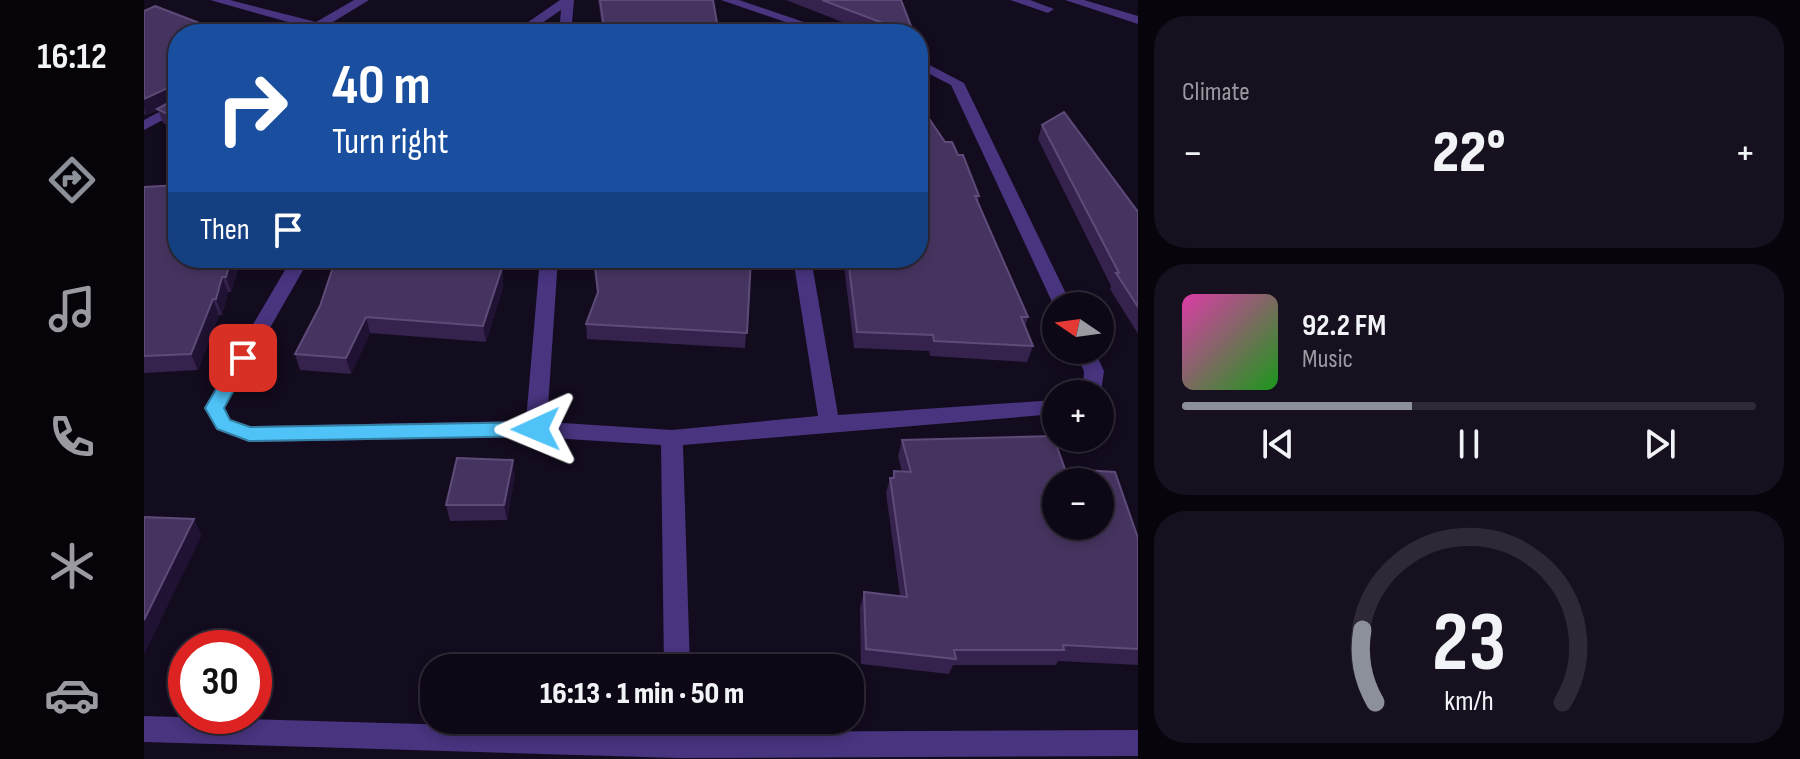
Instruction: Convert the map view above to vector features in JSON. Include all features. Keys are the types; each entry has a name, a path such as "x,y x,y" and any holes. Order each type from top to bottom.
{"street":[{"path":"216,0 291,24"},
{"path":"321,24 363,0"},
{"path":"532,24 568,0"},
{"path":"566,24 568,0"},
{"path":"727,0 764,18 790,24"},
{"path":"1016,0 1048,9"},
{"path":"1071,0 1138,20"},
{"path":"928,68 957,83 1056,292"},
{"path":"144,126 168,112"},
{"path":"295,268 214,408 224,425 249,434 536,429 672,438 1042,408"},
{"path":"536,429 548,268"},
{"path":"804,268 829,423"},
{"path":"672,438 677,654"},
{"path":"144,729 420,731"},
{"path":"762,734 1138,743"}],"building":[{"path":"600,0 713,0 717,24 604,24"},
{"path":"822,0 901,0 910,24 886,24"},
{"path":"155,6 202,24 168,24 168,88 144,99 144,11"},
{"path":"168,103 168,114 157,109"},
{"path":"1064,112 1138,212 1138,307 1116,273 1119,273 1042,125"},
{"path":"928,120 945,142 952,142 958,155 963,155 979,196 975,196 1028,317 1021,317 1033,346 934,341 933,335 857,332 849,268 928,268"},
{"path":"168,186 168,268 228,268 191,354 144,356 144,187"},
{"path":"333,268 501,268 483,326 366,317 346,358 295,354 320,306"},
{"path":"595,268 750,268 747,333 586,324 598,292"},
{"path":"1042,436 1042,452 1059,452 1065,468 1042,468 1042,540 1114,540 1115,472 1138,538 1138,649 1063,645 1064,650 954,650 956,659 866,649 864,592 907,597 890,478 894,478 894,471 911,472 902,440"},
{"path":"457,458 513,460 504,505 446,505"},
{"path":"144,517 194,519 144,620"}],"route":[{"path":"243,358 214,408 224,425 249,434 536,429"}]}
